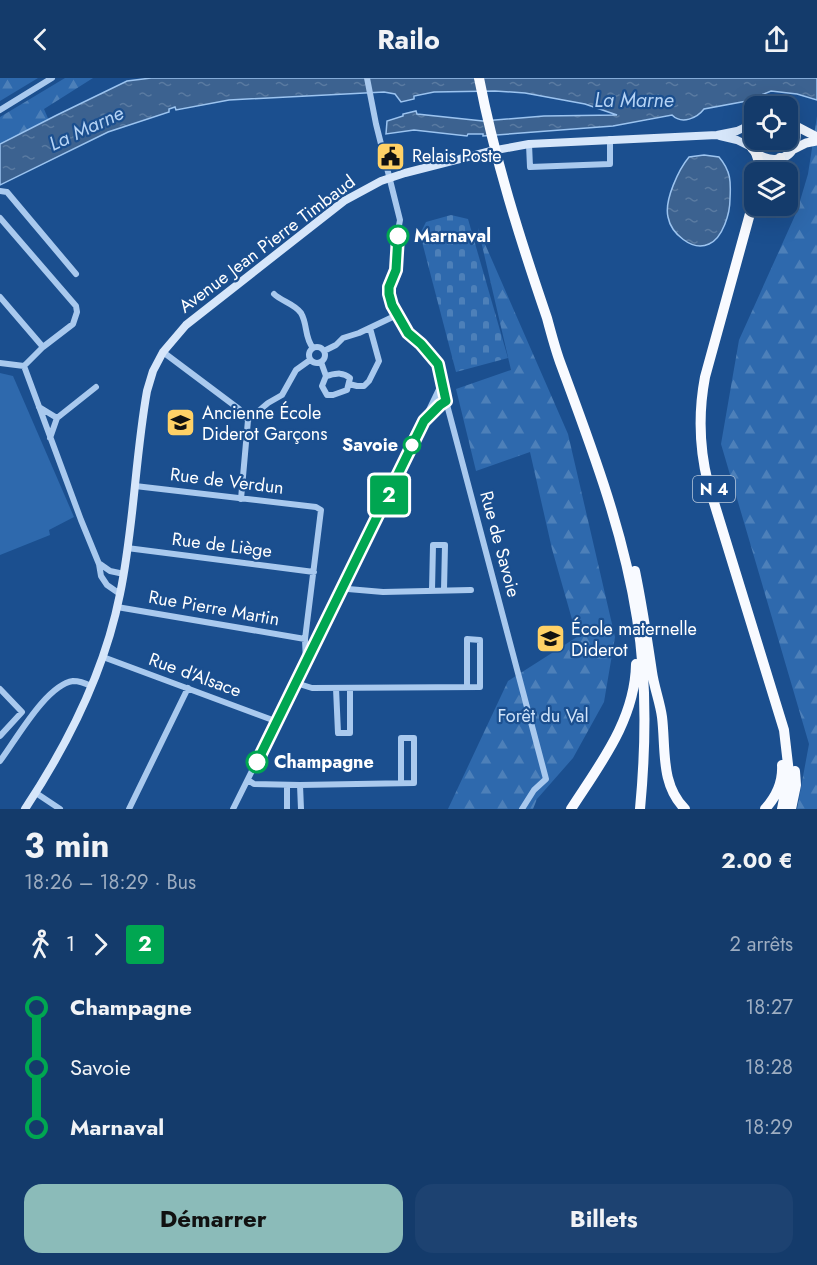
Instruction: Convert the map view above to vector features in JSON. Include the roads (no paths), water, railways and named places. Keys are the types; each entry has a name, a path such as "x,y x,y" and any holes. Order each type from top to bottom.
{"highway":[{"path":"479,78 495,153 515,226 547,319 564,357 605,469 645,622 652,674 662,715 667,774 674,795 685,809"},
{"path":"754,150 759,162"},
{"path":"777,162 780,158"},
{"name":"N 4","path":"749,216 705,377 700,416 701,448 707,477 788,748 789,773 782,809"},
{"name":"N 4","path":"755,216 710,378 706,402 705,437 712,483 781,699 793,746 795,768 790,809"},
{"path":"571,809 620,731 632,697 636,674 636,647 630,566"},
{"path":"630,566 642,663 644,738 640,809"},
{"path":"630,566 647,662 650,715 646,809"},
{"name":"N 4","path":"751,625 775,719 782,759 781,782 776,795 765,809"}],"main road":[{"path":"798,126 817,139"},
{"path":"717,135 737,131 744,127"},
{"name":"Avenue Jean Pierre Timbaud","path":"25,809 58,754 103,657 124,574 147,391 153,371 177,334 197,315 325,216 356,194 390,178 491,151 529,144 717,135"},
{"path":"717,135 744,144"},
{"path":"798,147 817,139"},
{"path":"754,150 765,159 780,158 792,150"}],"street":[{"path":"0,110 52,78"},
{"name":"Rue de Savoie","path":"366,78 400,220 396,270 389,287 389,294 392,305 408,333 438,364 442,383 441,400 450,414 546,779 534,790 522,809"},
{"path":"529,144 530,167 610,164 610,139"},
{"path":"0,191 6,192 76,274"},
{"path":"0,218 76,306 77,312 73,324 43,347 24,366"},
{"path":"274,294 301,313 307,328 308,341 313,348"},
{"path":"1,301 43,347"},
{"path":"324,351 336,345 343,338 399,314"},
{"path":"349,384 364,386 379,361 370,328"},
{"path":"313,348 318,347 324,351"},
{"path":"310,360 310,352 313,348"},
{"path":"310,360 314,363 321,362 324,359 324,351"},
{"path":"164,352 239,409 248,420 241,499"},
{"path":"248,420 268,403 282,395 296,370 310,360"},
{"path":"321,362 326,376 322,386 327,394 333,395 347,390 350,378 346,374 326,376"},
{"path":"0,363 24,366"},
{"path":"24,366 104,581 120,594"},
{"path":"50,438 57,418 96,387"},
{"path":"233,809 278,722 424,421 441,400"},
{"path":"38,407 57,418"},
{"name":"Rue de Verdun","path":"135,486 316,507 321,510 322,514 314,572"},
{"path":"432,590 433,545 445,545 444,590"},
{"name":"Rue de Liège","path":"127,548 314,572"},
{"path":"99,564 110,571 124,574"},
{"path":"306,663 305,639 314,572"},
{"path":"343,587 348,590 383,592 471,590"},
{"name":"Rue Pierre Martin","path":"117,607 305,639"},
{"path":"296,683 312,688 480,687 480,640 467,639 467,687"},
{"name":"Rue d'Alsace","path":"103,657 278,722"},
{"path":"0,761 51,693 73,681 91,686"},
{"path":"129,809 188,688"},
{"path":"336,688 338,732 350,733 350,688"},
{"path":"0,689 22,712 0,737 9,748"},
{"path":"248,780 254,784 300,785 414,783 414,738 401,738 401,783"},
{"path":"287,784 287,809"},
{"path":"300,785 301,809"},
{"path":"36,793 60,809"}],"water":[{"name":"La Marne","path":"151,78 817,78 817,100 797,94 771,91 759,96 744,96 744,102 704,109 685,120 672,115 613,126 483,136 483,134 468,134 467,136 414,130 386,134 387,121 416,111 417,114 483,121 544,116 617,115 585,104 525,93 495,91 434,92 414,96 414,99 401,102 395,94 384,92 229,100 176,110 175,107 169,109 169,112 108,132 0,185 0,144 127,81"},
{"path":"704,155 719,157 723,162 729,177 730,193 729,211 722,231 714,241 702,246 689,243 678,235 670,223 667,210 673,185 685,162 689,157"}],"place":[{"name":"Relais Poste","path":"391,156"},
{"name":"Marnaval","path":"398,236"},
{"name":"Ancienne École Diderot Garçons","path":"181,423"},
{"name":"Savoie","path":"412,445"},
{"name":"École maternelle Diderot","path":"550,639"},
{"name":"Champagne","path":"257,762"}],"park label":[{"name":"Forêt du Val","path":"543,716"}]}
